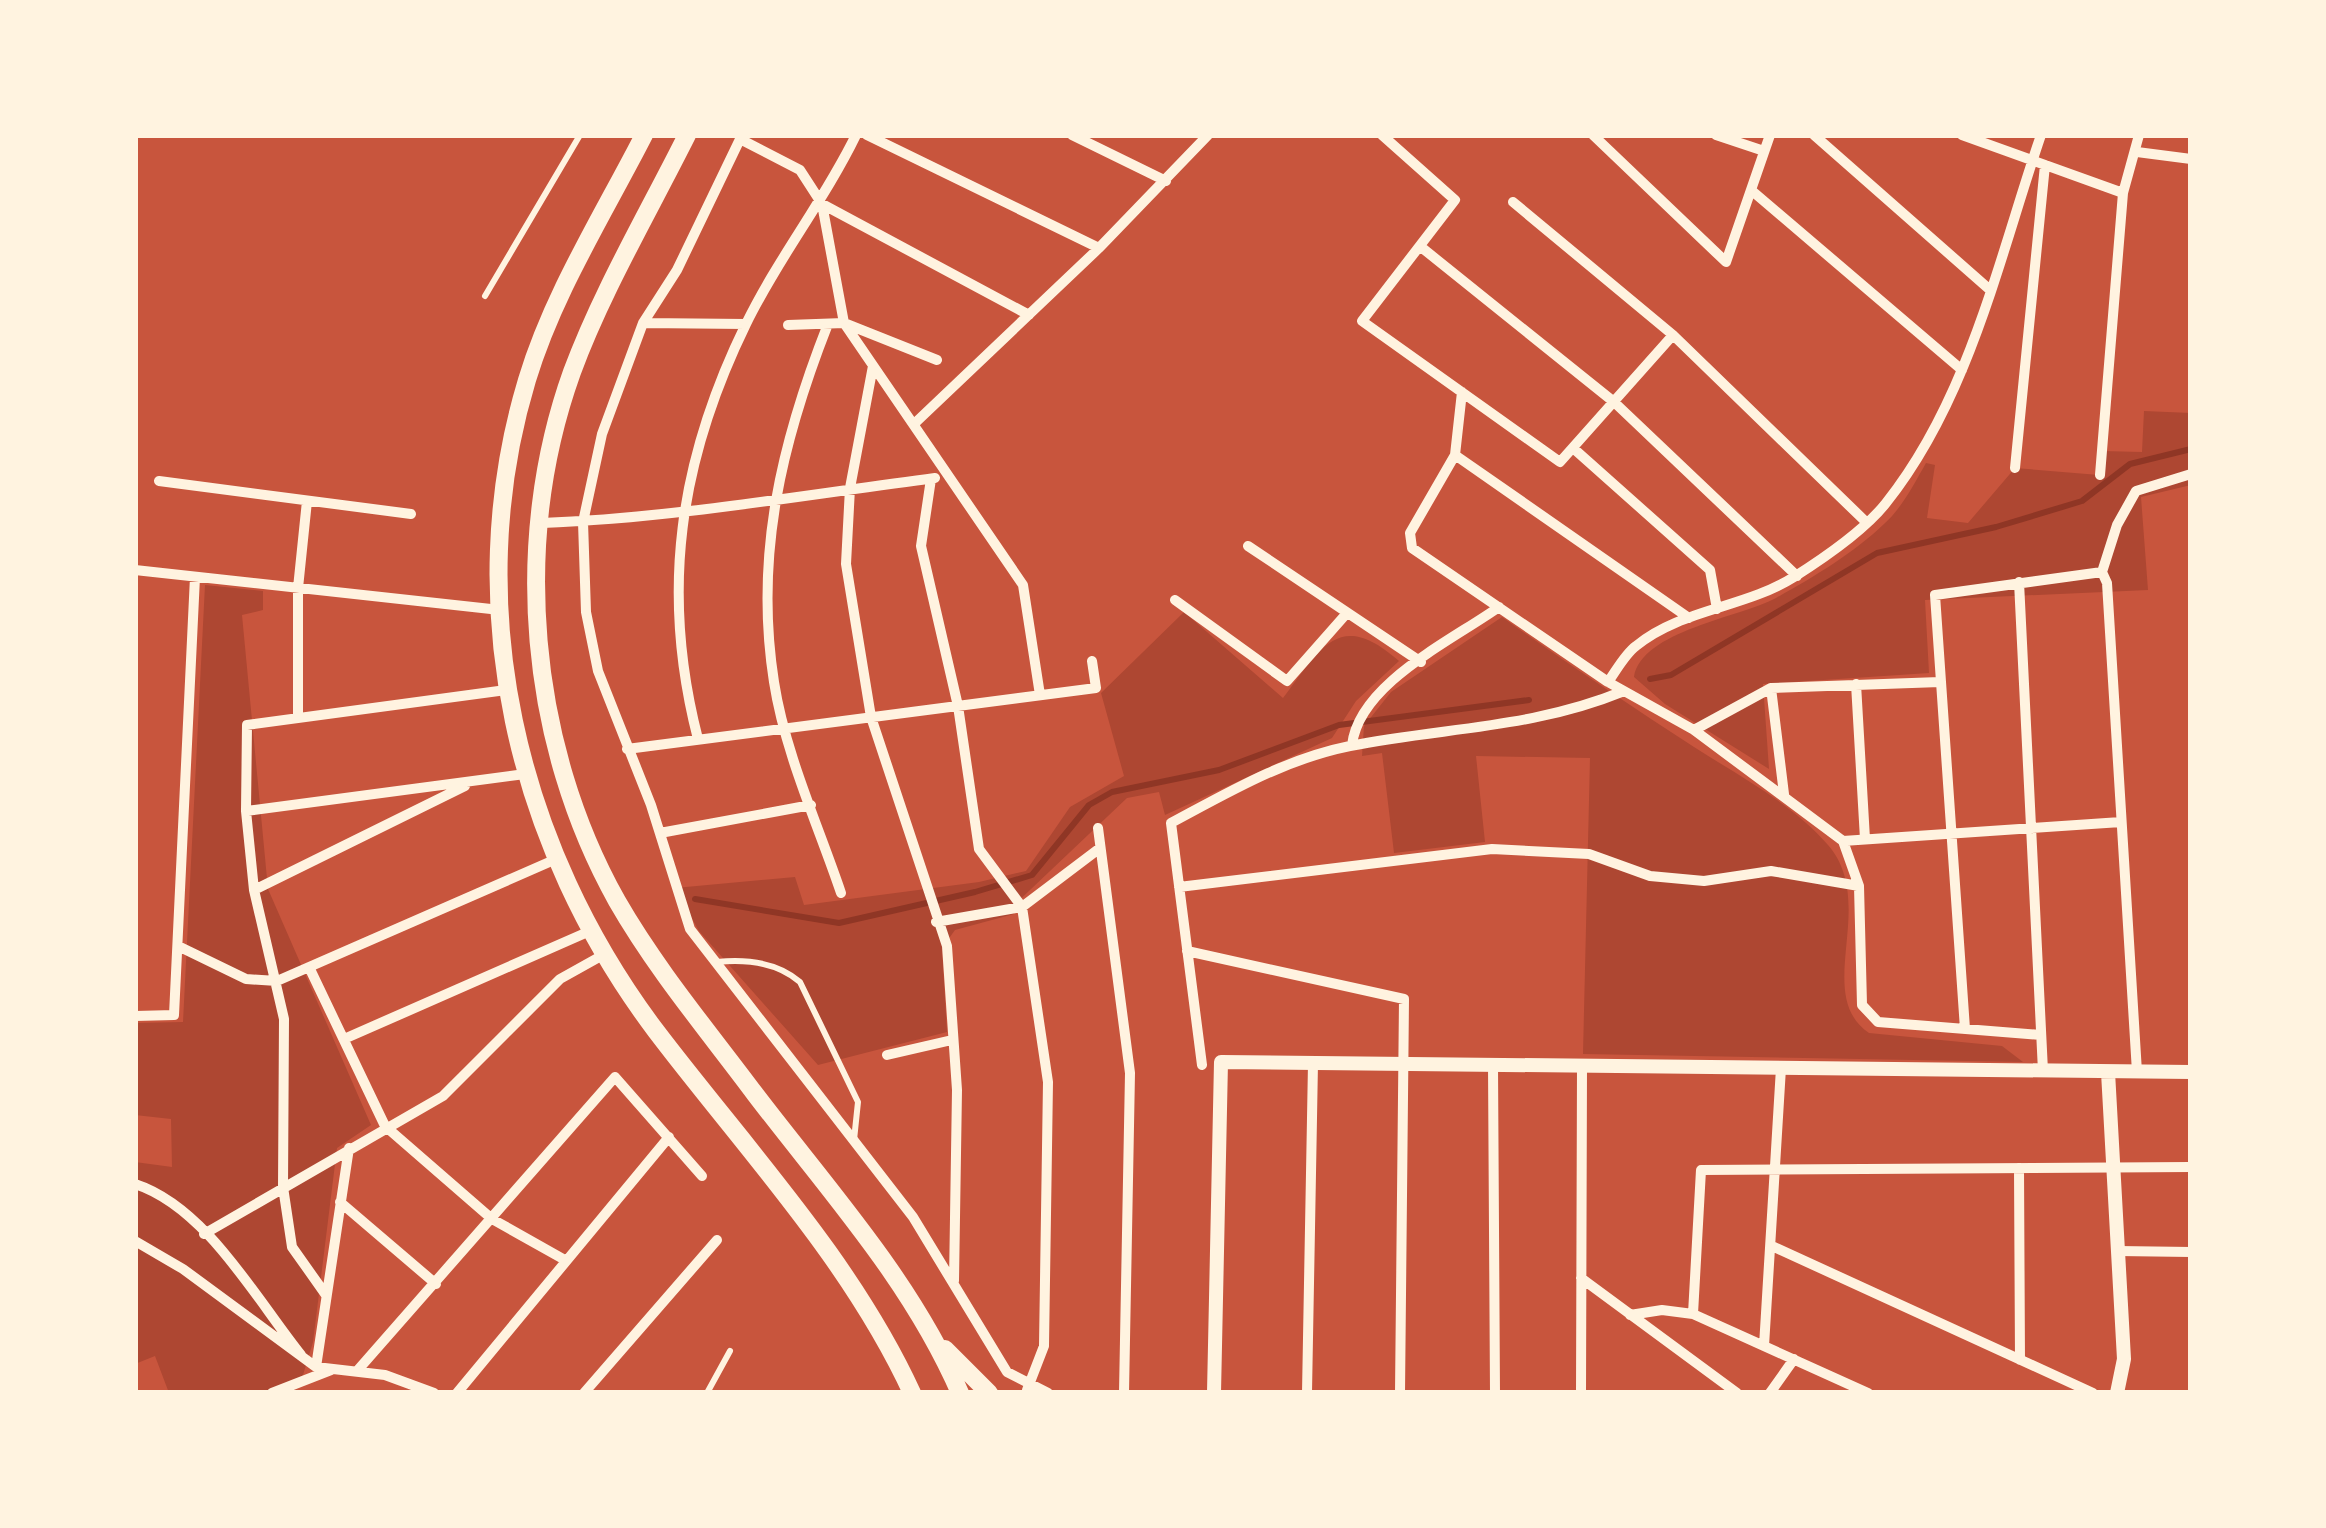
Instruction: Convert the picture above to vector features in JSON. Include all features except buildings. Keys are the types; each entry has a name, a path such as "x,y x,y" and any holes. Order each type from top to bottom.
{"highway":[{"path":"644,135 562,293 527,379 505,490 500,610 506,691 525,774 554,860 603,955 857,1294 912,1393"},
{"path":"687,135 572,371 555,427 536,607 543,687 574,805 616,899 686,1002 882,1257 930,1333 960,1393"},
{"path":"930,1333 989,1393"}],"street":[{"path":"698,740 682,677 676,555 707,420 746,323 822,204 856,135"},
{"path":"867,135 1100,248"},
{"path":"1072,135 1166,181"},
{"path":"914,424 1100,248 1208,135"},
{"path":"1382,135 1455,200 1362,321 1560,462 1673,335"},
{"path":"1593,135 1726,262 1770,135"},
{"path":"1715,135 1764,151"},
{"path":"1814,135 1989,289"},
{"path":"1962,135 2123,193"},
{"path":"2015,467 2041,135"},
{"path":"2100,475 2123,193 2139,135"},
{"path":"1040,695 1023,585 844,323 822,204 800,170 741,137 677,270 643,323 602,434 584,522 586,612 598,671 661,833 680,907 713,963 854,1140 954,1281 1007,1372 1027,1390 1048,1393"},
{"path":"2137,152 2191,159"},
{"path":"1608,682 1635,646 1689,618 1758,598 1797,576 1884,506 1923,448 1961,370 2039,163"},
{"path":"1751,190 1961,370"},
{"path":"1513,202 1673,335 1866,522"},
{"path":"822,204 1029,315"},
{"path":"1421,247 1614,402 1797,576"},
{"path":"643,323 746,323"},
{"path":"788,325 844,323 937,360"},
{"path":"828,324 792,417 773,497 767,587 775,685 841,893"},
{"path":"873,366 850,488 846,564 871,717 931,910 947,946 954,1281"},
{"path":"1462,392 1455,455 1410,532 1412,548 1608,682 1694,730 1844,841 1859,886 1862,1005 1868,1016 1878,1022 2041,1035"},
{"path":"1573,448 1710,570 1717,609"},
{"path":"1455,455 1689,618"},
{"path":"2137,1072 2104,578 2117,525 2136,491 2191,474"},
{"path":"542,524 683,514 773,497 950,476"},
{"path":"931,479 921,546 958,706 979,849 1022,907 1048,1082 1044,1346 1027,1390"},
{"path":"159,481 411,514"},
{"path":"298,718 298,588 307,501"},
{"path":"1248,546 1420,662"},
{"path":"135,570 500,610"},
{"path":"135,1016 174,1016 195,577"},
{"path":"1965,1029 1935,595 2019,582 2104,578"},
{"path":"2019,582 2043,1071"},
{"path":"1175,600 1287,681 1347,613"},
{"path":"1353,738 1358,716 1374,694 1499,607"},
{"path":"627,749 1096,688 1092,661"},
{"path":"1694,730 1771,688 1940,682"},
{"path":"1856,684 1865,839"},
{"path":"1771,688 1784,794"},
{"path":"326,1295 292,1246 283,1187 284,1019 254,890 245,811 247,725 506,691"},
{"path":"1202,1064 1171,823 1290,762 1353,738 1514,726 1624,692"},
{"path":"245,811 525,774"},
{"path":"254,890 474,782"},
{"path":"661,833 811,805"},
{"path":"1844,841 2121,822"},
{"path":"1098,828 1130,1072 1124,1393"},
{"path":"931,910 1022,907 1100,848"},
{"path":"1179,886 1492,849 1589,854 1668,878 1704,881 1771,871 1859,886"},
{"path":"178,946 246,979 277,981 554,860"},
{"path":"344,1039 590,932"},
{"path":"1187,951 1404,1000 1400,1393"},
{"path":"204,1234 443,1096 560,979 603,955"},
{"path":"308,968 385,1126 492,1219 566,1260"},
{"path":"887,1055 952,1040"},
{"path":"1214,1393 1222,1062 2191,1072"},
{"path":"1307,1393 1312,1064"},
{"path":"1493,1065 1495,1393"},
{"path":"1581,1393 1582,1066"},
{"path":"1764,1346 1780,1068"},
{"path":"2108,1072 2124,1372 2117,1393"},
{"path":"357,1371 615,1077 702,1176"},
{"path":"457,1393 668,1137"},
{"path":"311,1365 349,1148"},
{"path":"1693,1314 1701,1170 2191,1167"},
{"path":"2020,1168 2020,1360"},
{"path":"135,1184 160,1192 204,1234 311,1365"},
{"path":"340,1202 436,1284"},
{"path":"584,1393 717,1240"},
{"path":"135,1241 183,1269 311,1365 385,1375 434,1393"},
{"path":"1772,1246 2093,1393"},
{"path":"2118,1251 2191,1252"},
{"path":"1581,1278 1737,1393"},
{"path":"1630,1315 1693,1314 1868,1393"},
{"path":"1770,1393 1794,1359"},
{"path":"272,1393 297,1388 334,1369"},
{"path":"385,1375 392,1393"}],"lane":[{"path":"485,296 580,135"},
{"path":"713,963 742,959 787,971 800,982 858,1102 854,1140"},
{"path":"707,1393 730,1351"}],"shaded area":[{"path":"2144,411 2191,413 2191,485 2141,497 2148,590 1925,600 1929,673 1763,684 1769,769 1665,704 1634,677 1641,661 1673,637 1776,598 1846,555 1890,518 1926,463 1935,465 1927,518 1968,523 2015,468 2099,475 2102,451 2142,452"},
{"path":"205,585 263,591 263,610 242,615 268,889 371,1125 337,1148 313,1342 303,1375 279,1393 169,1393 155,1356 135,1364 135,1162 172,1167 171,1119 135,1115 135,1023 183,1022"},
{"path":"1184,612 1283,698 1321,650 1346,636 1378,645 1399,661 1356,701 1332,738 1165,815 1159,792 1127,798 1012,907 1014,914 955,930 942,948 947,1032 818,1065 699,931 675,888 795,877 804,905 979,882 1026,871 1070,807 1124,776 1101,693"},
{"path":"1502,617 1782,804 1828,845 1842,868 1848,894 1846,995 1853,1016 1869,1033 2002,1046 2023,1062 1583,1054 1590,758 1476,756 1485,842 1394,853 1382,753 1362,756 1364,726 1391,692"}],"waterway":[{"path":"1650,679 1671,675 1877,553 1996,527 2082,501 2130,464 2191,449"},
{"path":"695,899 839,923 975,892 1032,875 1089,805 1112,792 1219,770 1339,725 1529,700"}]}
